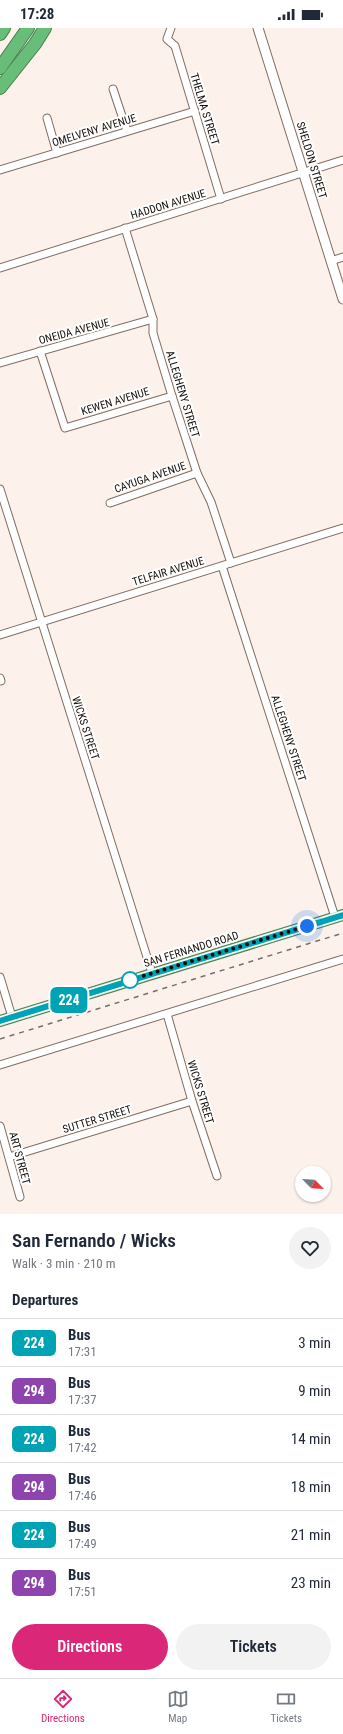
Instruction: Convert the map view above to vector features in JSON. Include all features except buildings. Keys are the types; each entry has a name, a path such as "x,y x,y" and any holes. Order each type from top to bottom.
{"highway":[{"path":"0,34 4,28"},
{"path":"0,68 28,28"},
{"path":"0,88 35,44 45,28"}],"main road":[{"name":"SHELDON STREET","path":"258,28 343,299"},
{"name":"SAN FERNANDO ROAD","path":"0,1021 339,916"}],"street":[{"name":"THELMA STREET","path":"171,28 167,39 175,46 221,199"},
{"path":"113,89 127,131"},
{"name":"OMELVENY AVENUE","path":"0,170 194,111"},
{"path":"47,118 57,153"},
{"name":"HADDON AVENUE","path":"0,268 343,160"},
{"name":"ALLEGHENY STREET","path":"125,228 153,319 153,333 172,396 197,473 211,502 231,563"},
{"path":"331,260 343,257"},
{"name":"ONEIDA AVENUE","path":"0,363 153,319"},
{"name":"KEWEN AVENUE","path":"40,351 65,428 172,396"},
{"name":"CAYUGA AVENUE","path":"110,503 197,473"},
{"name":"WICKS STREET","path":"0,489 152,973"},
{"name":"TELFAIR AVENUE","path":"0,635 343,528"},
{"name":"ALLEGHENY STREET","path":"222,566 339,916"},
{"path":"0,1065 343,959"},
{"path":"0,978 12,1017"},
{"name":"WICKS STREET","path":"167,1014 192,1101 217,1176"},
{"name":"SUTTER STREET","path":"9,1157 192,1101"},
{"name":"ART STREET","path":"0,1126 20,1197"}],"railway":[{"path":"0,1039 343,933"}],"bus line":[{"name":"224","path":"0,1021 343,915"}],"route":[{"path":"130,980 307,926"}]}
